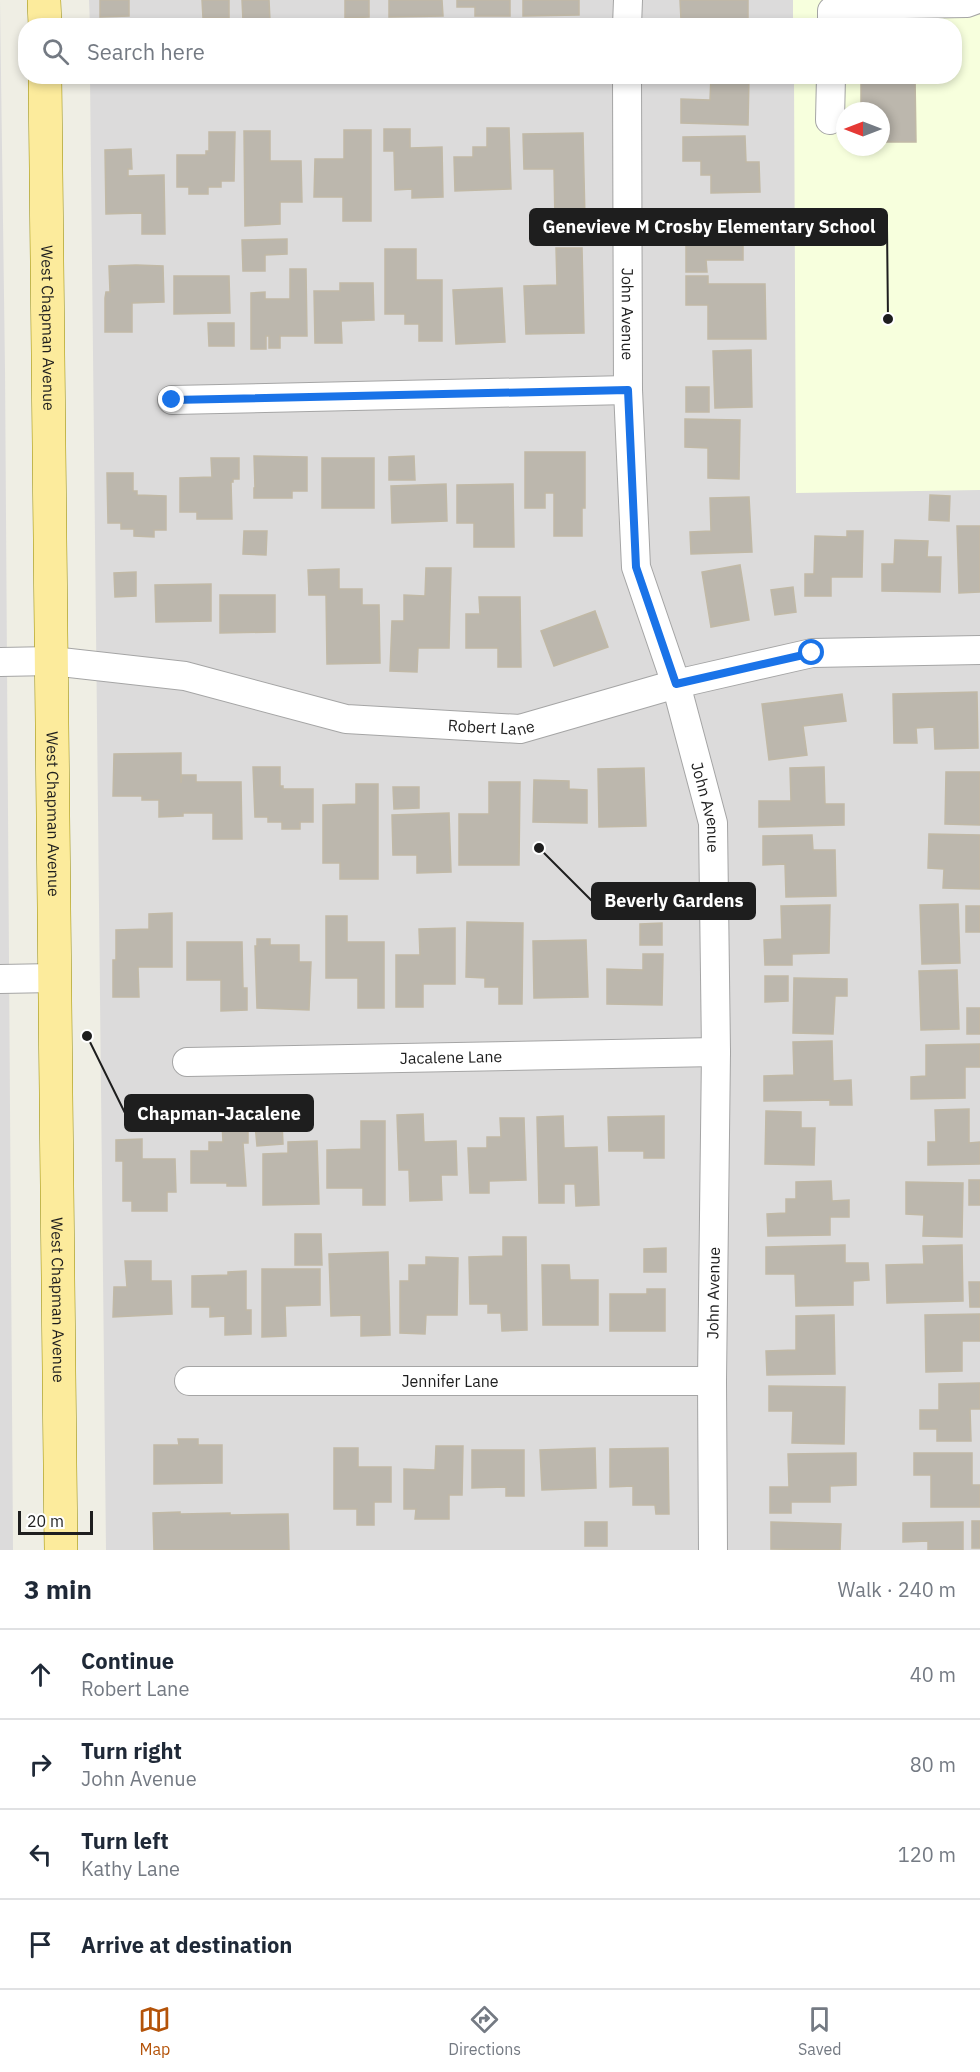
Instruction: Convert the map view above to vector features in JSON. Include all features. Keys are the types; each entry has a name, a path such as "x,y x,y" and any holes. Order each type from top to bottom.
{"main road":[{"path":"44,0 45,18"},
{"name":"West Chapman Avenue","path":"45,84 61,1550"}],"street":[{"path":"627,18 628,0"},
{"path":"832,18 832,11 840,5 967,3 975,0"},
{"name":"John Avenue","path":"627,84 628,390 636,567 676,684 713,823 716,1052 712,1382 713,1550"},
{"path":"830,120 831,84"},
{"path":"172,400 628,390"},
{"name":"Robert Lane","path":"0,662 52,661 185,676 346,719 520,729 676,684 812,653 980,650"},
{"path":"0,979 54,978"},
{"name":"Jacalene Lane","path":"187,1062 716,1052"},
{"name":"Jennifer Lane","path":"189,1381 712,1382"}],"shaded area":[{"path":"0,0 5,369 13,1550 0,1550"},
{"path":"89,0 980,0 980,1550 106,1550 90,84 962,84 962,18 90,18"},
{"path":"793,0 980,0 980,490 796,493 794,84 962,84 962,18 793,18"}],"building":[{"path":"100,0 129,0 129,16 100,17"},
{"path":"202,0 229,0 229,18 203,18"},
{"path":"242,0 269,0 270,18 243,18"},
{"path":"345,0 369,0 369,17 345,18"},
{"path":"389,0 442,0 443,16 389,17"},
{"path":"457,0 510,0 510,16 475,16 475,7 457,7"},
{"path":"523,0 579,0 579,15 523,16"},
{"path":"680,0 748,0 748,18 681,18"},
{"path":"711,84 749,84 748,125 681,123 681,99 710,100"},
{"path":"861,84 915,84 916,142 890,142 890,102 861,102"},
{"path":"487,128 509,128 511,189 455,191 454,157 473,157 473,147 487,147"},
{"path":"384,129 410,129 410,148 442,147 443,197 412,198 412,189 395,190 394,151 384,151"},
{"path":"344,130 371,130 371,221 343,221 343,197 314,197 315,159 344,159"},
{"path":"244,131 270,131 270,161 301,161 302,202 280,202 280,224 245,226"},
{"path":"209,132 235,132 234,181 221,181 221,187 208,187 208,194 189,194 189,187 177,187 177,155 206,155 206,151 209,151"},
{"path":"583,133 585,220 555,220 554,169 524,169 523,134"},
{"path":"745,136 746,162 759,162 760,192 711,193 711,175 701,175 701,161 683,161 683,137"},
{"path":"131,149 132,169 128,169 128,176 164,175 165,234 142,234 142,213 106,214 105,150"},
{"path":"703,211 748,211 748,228 740,228 743,260 706,260 707,272 686,272 686,244 703,244"},
{"path":"287,239 287,254 265,255 265,271 243,271 242,240"},
{"path":"556,248 582,248 584,333 526,334 524,286 557,285"},
{"path":"385,249 416,249 416,280 442,280 442,341 419,341 419,324 405,324 405,314 385,314"},
{"path":"109,266 163,266 164,302 132,303 132,332 105,332 105,298 106,292 110,292"},
{"path":"290,269 306,269 307,336 280,336 280,348 269,348 269,336 266,336 266,349 251,349 251,293 265,292 265,299 290,299"},
{"path":"174,276 229,276 230,313 174,314"},
{"path":"686,276 708,276 708,284 765,284 766,339 708,339 708,305 686,305"},
{"path":"340,283 373,283 374,320 341,321 342,343 315,343 314,291 340,291"},
{"path":"502,288 505,342 456,344 453,290"},
{"path":"208,323 234,323 234,346 209,346"},
{"path":"751,350 752,407 715,408 713,351"},
{"path":"686,387 709,387 709,412 686,412"},
{"path":"685,419 740,420 739,479 708,478 708,448 685,447"},
{"path":"525,452 585,452 585,508 582,508 582,536 554,536 554,493 545,493 545,508 525,508"},
{"path":"254,456 307,457 307,491 292,491 292,498 254,498"},
{"path":"414,456 415,480 389,480 389,457"},
{"path":"211,458 239,458 239,479 233,479 231,482 232,519 197,519 197,512 180,512 180,478 212,477"},
{"path":"322,458 374,458 374,508 322,508"},
{"path":"107,473 133,473 133,491 137,491 137,495 166,496 166,530 154,530 154,537 134,536 134,529 121,529 121,523 108,523"},
{"path":"446,484 447,521 392,523 391,486"},
{"path":"513,484 514,547 474,547 474,523 457,523 457,485"},
{"path":"930,495 950,496 949,521 929,520"},
{"path":"749,497 752,552 691,554 690,532 711,531 710,498"},
{"path":"957,526 980,526 980,592 959,593"},
{"path":"244,531 267,531 266,555 243,554"},
{"path":"847,531 863,531 862,577 831,577 831,596 805,596 805,574 814,574 815,536 847,537"},
{"path":"895,540 928,541 927,557 941,557 940,592 882,591 882,564 894,564"},
{"path":"740,565 749,620 711,627 702,572"},
{"path":"426,568 451,568 449,648 418,648 417,672 390,671 392,621 404,621 404,595 425,596"},
{"path":"339,569 339,589 362,589 362,605 379,605 380,663 327,664 326,595 309,595 308,570"},
{"path":"136,572 136,596 115,597 114,573"},
{"path":"211,584 211,621 156,622 155,585"},
{"path":"793,587 796,612 775,615 771,590"},
{"path":"220,595 275,595 275,632 220,633"},
{"path":"479,597 520,597 521,667 498,667 498,648 466,648 466,614 480,614"},
{"path":"595,611 608,647 554,666 541,631"},
{"path":"977,692 978,748 935,749 934,727 916,728 917,743 894,743 893,694"},
{"path":"842,694 846,721 803,726 807,755 769,760 762,704"},
{"path":"181,753 181,783 182,775 196,775 196,782 241,782 242,839 213,839 213,813 183,813 183,816 159,817 159,800 142,800 142,796 113,796 114,754"},
{"path":"253,767 280,767 280,786 283,786 283,789 313,789 313,822 300,822 300,829 282,829 282,822 268,822 268,817 255,817"},
{"path":"824,767 825,804 844,804 844,825 759,827 759,801 791,801 790,768"},
{"path":"644,768 646,826 599,827 598,769"},
{"path":"946,772 980,772 980,825 945,824"},
{"path":"534,780 569,781 569,789 587,790 587,823 533,822"},
{"path":"489,782 520,782 519,865 459,865 459,814 489,814"},
{"path":"356,784 378,784 378,879 340,879 340,863 323,863 323,805 356,804"},
{"path":"393,787 419,787 419,808 394,809"},
{"path":"449,813 451,872 417,873 417,855 393,855 392,815"},
{"path":"929,834 980,835 980,889 943,888 944,869 928,868"},
{"path":"812,835 813,850 835,850 836,896 786,897 785,864 763,865 763,836"},
{"path":"958,904 960,963 922,964 920,905"},
{"path":"830,905 829,953 792,954 792,965 765,965 764,940 782,939 781,906"},
{"path":"966,906 980,906 980,932 966,932"},
{"path":"172,913 172,967 138,967 139,997 113,997 116,930 149,929 149,914"},
{"path":"326,916 347,916 347,942 384,942 384,1008 358,1008 358,978 326,978"},
{"path":"467,922 523,923 522,1004 499,1004 499,987 485,987 485,978 466,977"},
{"path":"662,923 662,945 640,945 640,924"},
{"path":"455,928 455,984 423,984 423,1007 396,1007 396,955 420,955 419,929"},
{"path":"257,939 270,939 270,945 299,945 299,962 311,962 309,1010 257,1008 255,946 257,946"},
{"path":"586,940 588,997 534,998 533,941"},
{"path":"187,942 242,942 243,988 247,988 247,1010 221,1011 221,980 187,980"},
{"path":"643,954 663,954 662,1005 607,1004 607,969 643,970"},
{"path":"957,970 959,1029 921,1030 919,971"},
{"path":"765,976 788,976 788,1001 765,1002"},
{"path":"794,978 847,979 847,996 835,996 833,1034 793,1033"},
{"path":"967,1008 980,1008 980,1034 967,1034"},
{"path":"832,1041 833,1081 851,1080 852,1105 830,1105 830,1100 764,1101 764,1076 794,1075 793,1042"},
{"path":"980,1044 980,1067 965,1067 965,1098 911,1099 911,1077 926,1076 926,1045"},
{"path":"969,1109 969,1143 980,1142 980,1164 928,1165 928,1142 936,1142 935,1110"},
{"path":"766,1111 801,1112 801,1128 815,1128 814,1165 765,1164"},
{"path":"423,1114 424,1142 456,1141 457,1175 441,1175 442,1200 410,1201 409,1170 399,1170 397,1115"},
{"path":"563,1116 564,1148 597,1147 599,1205 576,1206 575,1184 564,1184 564,1203 539,1203 537,1117"},
{"path":"664,1116 664,1158 644,1158 644,1151 609,1151 608,1117"},
{"path":"500,1118 524,1118 526,1180 489,1181 489,1193 470,1193 468,1148 487,1148 487,1137 501,1137"},
{"path":"361,1121 385,1121 385,1205 363,1205 363,1188 327,1188 327,1150 361,1149"},
{"path":"282,1122 283,1144 257,1146 255,1124"},
{"path":"222,1123 248,1123 248,1143 243,1143 246,1186 227,1186 227,1183 191,1183 191,1151 209,1151 209,1142 223,1142"},
{"path":"142,1139 142,1159 175,1159 176,1192 167,1192 167,1211 132,1211 132,1201 123,1201 123,1161 116,1161 116,1140"},
{"path":"317,1141 319,1204 263,1205 263,1154 288,1153 288,1142"},
{"path":"969,1180 980,1180 980,1205 969,1205"},
{"path":"831,1181 832,1201 849,1200 849,1217 830,1217 830,1235 768,1236 767,1214 786,1213 786,1199 796,1199 796,1182"},
{"path":"906,1182 963,1183 962,1237 923,1236 924,1215 906,1214"},
{"path":"295,1234 321,1234 322,1265 295,1265"},
{"path":"503,1237 526,1237 527,1330 502,1331 501,1313 488,1313 488,1304 470,1304 469,1257 503,1256"},
{"path":"845,1245 845,1263 868,1263 869,1280 853,1281 853,1305 796,1306 795,1274 766,1274 766,1247"},
{"path":"962,1245 963,1301 887,1303 886,1265 924,1264 923,1246"},
{"path":"666,1248 666,1272 644,1272 644,1249"},
{"path":"388,1252 390,1335 361,1336 361,1315 331,1316 329,1254"},
{"path":"426,1257 458,1258 457,1315 426,1315 425,1334 400,1333 400,1281 409,1281 409,1265 426,1265"},
{"path":"125,1261 151,1261 151,1281 171,1281 172,1314 113,1317 114,1287 127,1287"},
{"path":"542,1265 569,1265 570,1280 598,1280 598,1325 543,1325"},
{"path":"262,1269 320,1269 320,1305 285,1306 286,1336 262,1337"},
{"path":"246,1271 246,1310 251,1310 251,1334 225,1335 225,1316 210,1317 210,1307 192,1307 192,1276 228,1275 228,1272"},
{"path":"969,1282 980,1282 980,1307 970,1307"},
{"path":"647,1289 665,1289 665,1331 610,1331 610,1294 647,1294"},
{"path":"980,1314 980,1341 962,1341 962,1371 926,1372 925,1315"},
{"path":"834,1315 835,1374 767,1375 766,1351 796,1350 796,1316"},
{"path":"980,1383 980,1409 970,1409 971,1441 937,1441 937,1429 920,1429 920,1410 939,1410 939,1384"},
{"path":"769,1386 845,1387 844,1444 792,1443 793,1411 769,1411"},
{"path":"178,1439 198,1439 198,1445 222,1445 222,1483 154,1484 154,1445 179,1445"},
{"path":"436,1446 463,1446 462,1495 449,1495 449,1519 415,1519 416,1509 404,1509 404,1469 435,1470"},
{"path":"334,1448 358,1448 358,1467 391,1467 391,1502 374,1502 374,1525 357,1525 357,1509 334,1509"},
{"path":"595,1448 596,1488 542,1490 540,1450"},
{"path":"668,1448 669,1514 656,1514 655,1505 633,1505 633,1486 610,1487 610,1449"},
{"path":"472,1450 524,1450 524,1496 506,1496 506,1487 472,1488"},
{"path":"856,1453 856,1485 830,1486 830,1502 791,1502 791,1513 770,1513 770,1487 789,1487 788,1454"},
{"path":"914,1453 972,1453 972,1485 980,1485 980,1507 931,1507 931,1475 914,1475"},
{"path":"180,1512 180,1514 230,1513 230,1515 288,1514 289,1550 154,1550 153,1513"},
{"path":"972,1521 980,1521 980,1548 972,1548"},
{"path":"585,1522 607,1522 607,1546 585,1546"},
{"path":"771,1522 841,1524 840,1550 771,1549"},
{"path":"963,1522 963,1550 928,1550 928,1541 903,1542 903,1523"}],"place":[{"name":"Genevieve M Crosby Elementary School","path":"888,319"},
{"name":"Beverly Gardens","path":"539,848"},
{"name":"Chapman-Jacalene","path":"87,1036"}],"route":[{"path":"172,400 628,390 636,567 676,684 812,653"}]}
